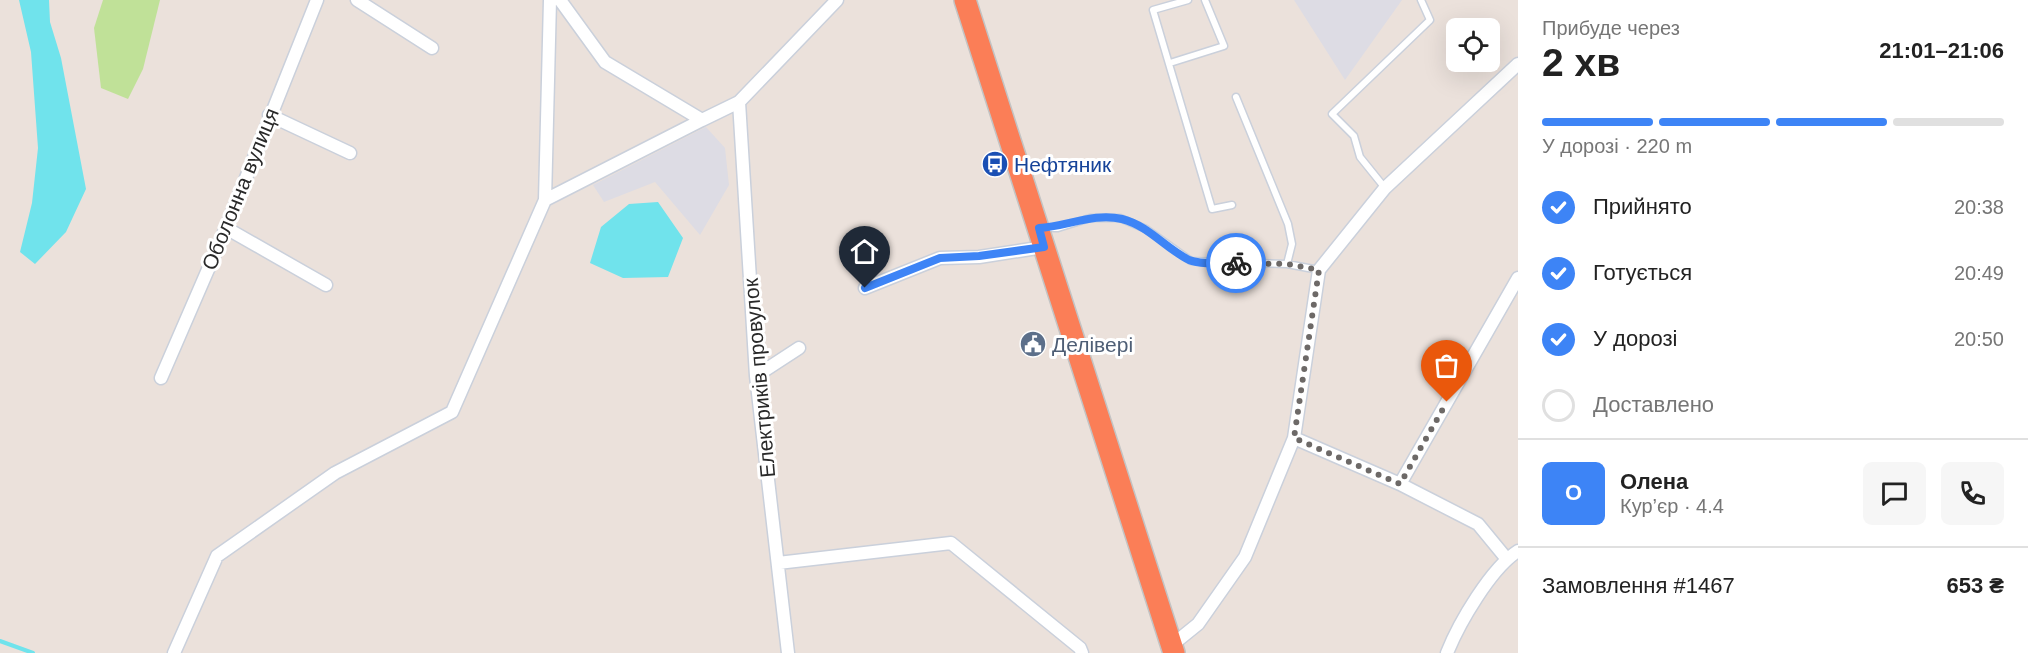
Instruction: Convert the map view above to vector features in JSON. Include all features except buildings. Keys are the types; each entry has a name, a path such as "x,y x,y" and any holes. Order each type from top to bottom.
{"highway":[{"path":"965,0 1173,649"}],"street":[{"name":"Оболонна вулиця","path":"161,378 226,228 317,0"},
{"path":"357,0 432,48"},
{"path":"174,653 217,556 335,473 452,411 545,200 550,0"},
{"path":"560,0 605,62 702,120"},
{"path":"545,200 739,102 837,0"},
{"path":"1173,649 1198,624 1245,557 1294,438 1319,270 1384,188 1518,64"},
{"name":"Електриків провулок","path":"739,102 756,376 788,653"},
{"path":"270,115 350,153"},
{"path":"226,228 326,285"},
{"path":"865,288 940,258 979,256 1042,238"},
{"path":"1400,484 1518,278"},
{"path":"756,376 799,348"},
{"path":"1294,438 1400,484 1478,524 1506,558"},
{"path":"778,563 951,543 1080,648 1082,653"},
{"path":"1447,653 1469,612 1506,558 1518,551"}],"lane":[{"path":"1188,0 1153,10 1212,209 1232,205"},
{"path":"1170,63 1224,46 1205,0"},
{"path":"1384,188 1360,157 1354,136 1332,114 1430,20 1421,0"},
{"path":"1236,98 1288,224 1292,244 1287,264"},
{"path":"1042,238 1058,228 1090,218 1120,218 1146,229 1191,261 1287,264 1319,270"}],"shaded area":[{"path":"1294,0 1402,0 1345,80"},
{"path":"706,127 725,148 729,185 700,235 655,182 604,202 593,185"}],"green space":[{"path":"103,0 160,0 143,69 128,99 101,88 94,28"}],"water":[{"path":"19,0 49,0 50,22 61,58 86,189 66,232 35,264 20,252 32,203 38,148 31,52"},
{"path":"658,202 683,238 668,277 623,278 590,263 601,227 629,204"}],"waterway":[{"path":"0,641 33,653"}],"way so far":[{"path":"1236,263 1287,264 1319,270 1294,438 1400,484 1447,402"}],"place":[{"name":"Нефтяник","path":"995,164"},
{"name":"Делівері","path":"1033,344"}],"route":[{"path":"865,288 940,258 979,256 1044,247 1039,228 1058,228 1090,218 1120,218 1146,229 1191,261 1236,263"}]}
